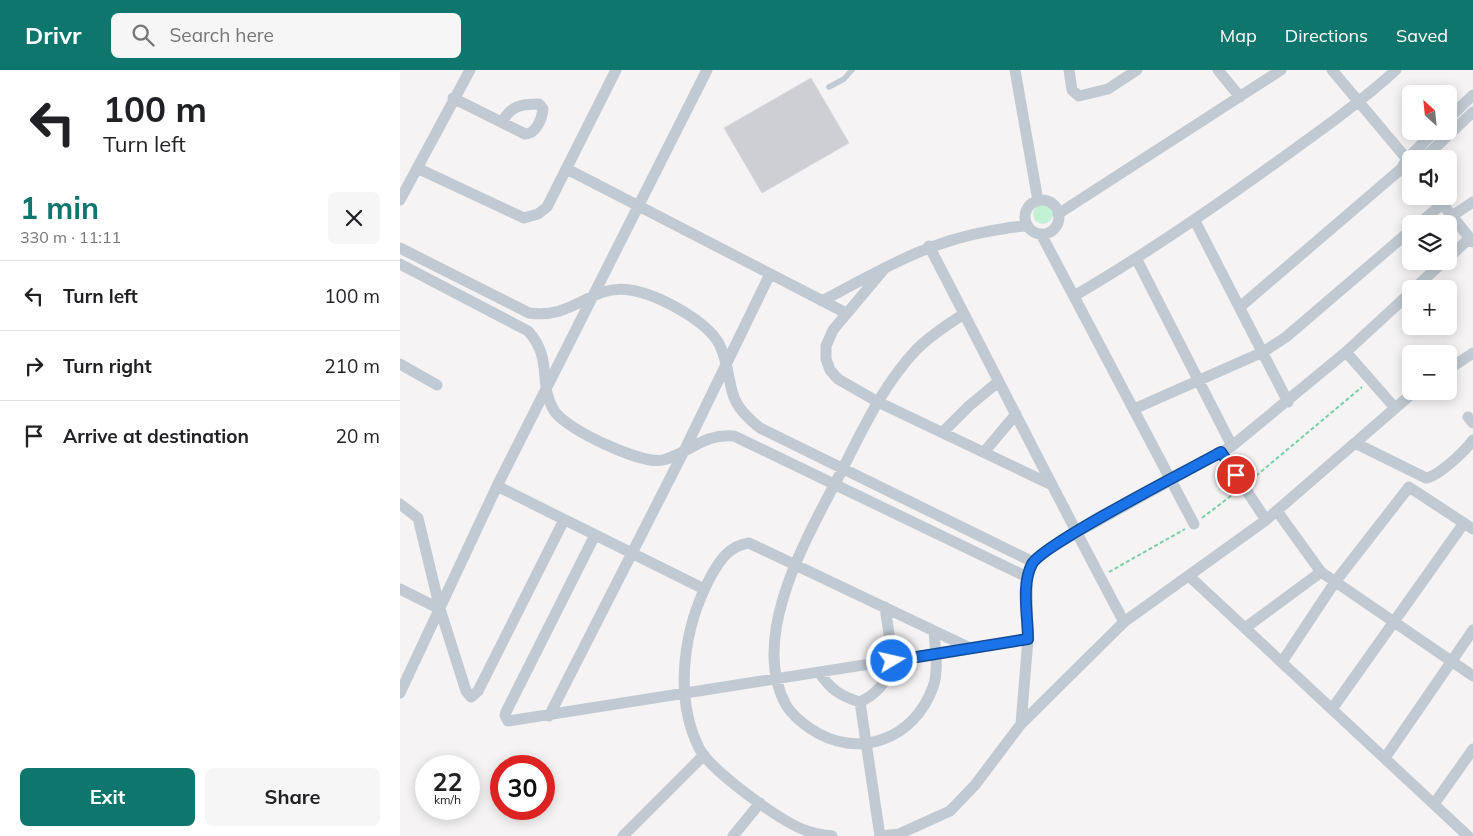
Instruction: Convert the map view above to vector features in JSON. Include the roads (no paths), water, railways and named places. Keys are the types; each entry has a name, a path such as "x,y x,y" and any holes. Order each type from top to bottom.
{"street":[{"path":"400,200 453,98 470,70"},
{"path":"418,168 524,218 538,214 546,207 567,169 616,70"},
{"path":"400,693 497,486 708,70"},
{"path":"1015,70 1038,201"},
{"path":"1070,70 1072,90 1079,96 1108,89 1137,70"},
{"path":"1218,70 1240,97"},
{"path":"1058,214 1048,202 1038,201 1028,208 1025,220 1033,232 1041,234 1055,228 1058,214 1281,70"},
{"path":"1332,70 1402,158"},
{"path":"1074,296 1137,260 1195,221 1359,104 1396,70"},
{"path":"1458,109 1473,95"},
{"path":"453,98 502,122"},
{"path":"1433,150 1473,112"},
{"path":"1458,119 1463,122"},
{"path":"1420,150 1428,140"},
{"path":"567,169 846,313"},
{"path":"1240,307 1402,170"},
{"path":"1454,215 1473,202"},
{"path":"1426,215 1435,205"},
{"path":"1443,205 1451,215"},
{"path":"1195,221 1288,402"},
{"path":"1457,222 1471,240 1457,251"},
{"path":"822,301 929,246 968,235 1028,226"},
{"path":"1041,234 1194,524"},
{"path":"1134,409 1199,382 1263,352 1286,337 1402,238"},
{"path":"929,246 1050,484 1124,622"},
{"path":"400,248 529,313 546,315 559,313 582,303 596,294 609,290 632,290 673,306 713,333 727,365 731,392 748,418 760,428 1033,562"},
{"path":"1137,260 1199,382 1226,449 1266,520"},
{"path":"400,264 528,331 542,349 546,388 550,403 562,420 628,454 653,462 665,459 714,436 734,436 835,483 1026,577"},
{"path":"885,268 846,313 834,330 826,346 826,359 830,370 838,379 878,402 1050,484"},
{"path":"1424,280 1434,270"},
{"path":"549,716 686,449 770,274"},
{"path":"1021,724 1028,639 1026,577 1033,562 1050,548 1226,449 1288,402 1402,300"},
{"path":"934,631 933,687 914,719 895,734 866,745 830,739 807,726 786,704 778,679 777,625 794,563 878,402 917,350 945,326 964,314"},
{"path":"1346,352 1395,408"},
{"path":"1457,364 1473,353"},
{"path":"400,364 437,385"},
{"path":"943,432 969,406 998,382"},
{"path":"860,702 881,836 899,834 950,811 975,785 1021,724 1124,622 1266,520 1356,444 1404,400"},
{"path":"984,451 1016,414"},
{"path":"1356,444 1426,478 1438,472 1468,448 1473,440"},
{"path":"497,486 704,589"},
{"path":"1282,662 1336,582 1409,487 1468,526 1394,622 1332,709"},
{"path":"400,504 418,518 440,609 466,692 473,697 564,520"},
{"path":"1277,511 1320,572 1473,676"},
{"path":"595,535 505,715 506,720 510,722 1028,639"},
{"path":"832,836 803,830 760,804 704,755 696,741 685,694 687,645 695,611 704,589 726,554 741,544 748,543 794,563 970,648"},
{"path":"1245,628 1320,572"},
{"path":"1190,576 1468,836"},
{"path":"400,589 440,609"},
{"path":"819,672 827,684 840,695 860,702 871,696 888,677 892,661 885,607"},
{"path":"1385,758 1473,630"},
{"path":"400,665 411,670"},
{"path":"1434,804 1473,749"},
{"path":"623,836 704,755"},
{"path":"733,836 760,804"}],"lane":[{"path":"829,87 844,79 852,70"}]}
